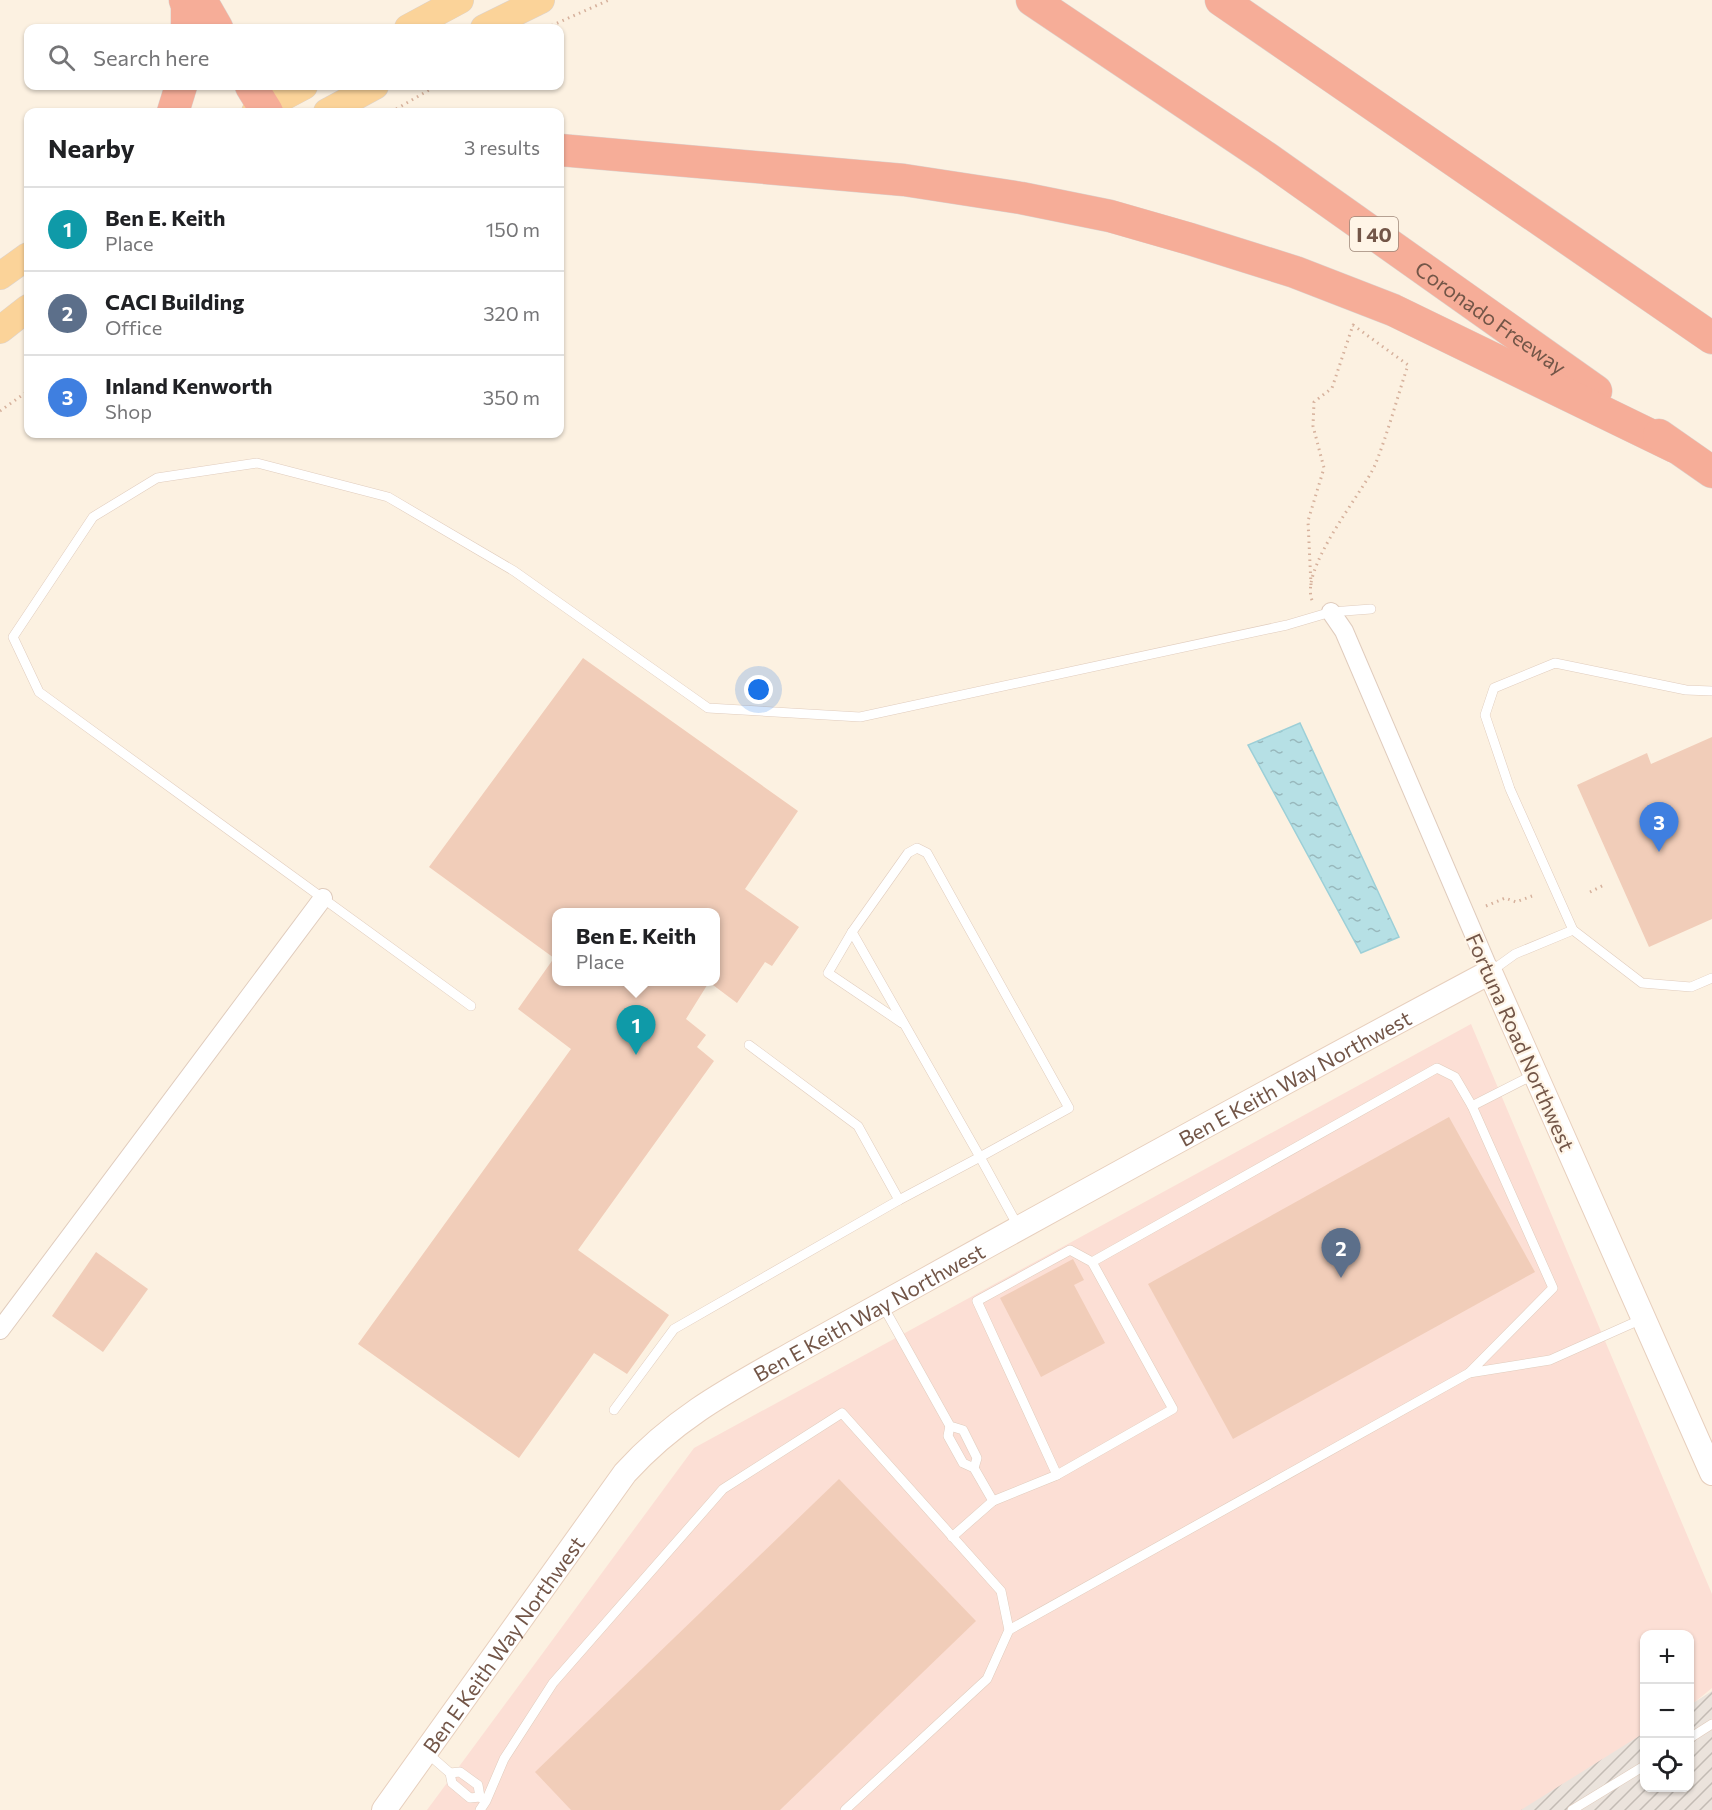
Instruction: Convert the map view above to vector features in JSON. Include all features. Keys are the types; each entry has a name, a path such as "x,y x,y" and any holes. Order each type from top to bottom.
{"highway":[{"path":"184,0 187,6 187,24"},
{"path":"201,0 215,24"},
{"name":"Coronado Freeway","path":"1032,0 1267,158 1712,472"},
{"path":"1221,0 1712,338"},
{"path":"174,108 181,90"},
{"path":"564,150 904,180 1021,198 1110,216 1190,238 1295,272 1393,310 1675,447"}],"main road":[{"path":"415,24 460,0"},
{"path":"492,24 541,0"},
{"path":"259,104 293,90"},
{"path":"334,108 368,90"},
{"path":"0,276 24,259"},
{"path":"0,330 24,311"}],"street":[{"name":"Fortuna Road Northwest","path":"1331,612 1344,631 1490,972 1712,1473"},
{"path":"0,1330 323,898"},
{"name":"Ben E Keith Way Northwest","path":"384,1810 625,1473 648,1448 694,1411 1019,1228 1490,972"}],"lane":[{"path":"471,1006 39,692 13,637 93,517 158,478 257,463 388,497 514,571 708,708 860,717 1287,625 1331,612 1371,609"},
{"path":"1712,691 1686,690 1555,663 1494,688 1485,716 1510,789 1572,930 1642,983 1691,987 1712,978"},
{"path":"614,1410 674,1329 898,1200 1069,1108 927,853 917,848 908,853 852,932 828,973 905,1025"},
{"path":"1490,972 1515,954 1572,930"},
{"path":"852,932 1019,1228"},
{"path":"749,1045 858,1126 898,1200"},
{"path":"1009,1630 1469,1373 1553,1288 1472,1106 1455,1077 1437,1068 1092,1262"},
{"path":"1472,1106 1535,1074"},
{"path":"952,1537 993,1501 1057,1475 1173,1409 1092,1262 1070,1250 977,1302 1057,1475"},
{"path":"882,1304 950,1425 963,1430 977,1458 974,1468"},
{"path":"1469,1373 1550,1360 1643,1318"},
{"path":"480,1810 483,1799 504,1759 553,1683 723,1489 842,1413 1001,1592 1009,1630 987,1679 845,1810"},
{"path":"950,1425 948,1436 963,1463 974,1468 993,1501"},
{"path":"1694,1735 1712,1724"},
{"path":"426,1752 450,1773 452,1783 470,1798 483,1799"},
{"path":"1572,1810 1640,1768"},
{"path":"450,1773 460,1772 478,1785 483,1799"}],"path":[{"path":"555,24 609,0"},
{"path":"398,108 429,90"},
{"path":"1311,585 1322,548 1374,466 1408,365 1353,325 1332,388 1314,402 1313,426 1324,468 1308,521 1311,600 1317,608 1331,612"},
{"path":"0,411 24,394"},
{"path":"1590,891 1606,884"},
{"path":"1486,906 1505,898 1516,902 1532,896"}],"shaded area":[{"path":"1471,1024 1712,1594 1712,1688 1694,1703 1694,1630 1640,1630 1640,1747 1567,1810 427,1810 694,1448"},
{"path":"1712,1691 1712,1810 1521,1810 1640,1736 1640,1792 1694,1792 1694,1702"}],"water":[{"path":"1300,723 1399,937 1361,953 1248,745"}],"building":[{"path":"583,658 798,811 745,889 799,927 772,966 765,962 737,1003 714,986 720,986 720,908 552,908 552,957 429,867"},
{"path":"1712,737 1712,919 1649,947 1577,785 1647,753 1651,764"},
{"path":"552,961 552,986 707,986 686,1019 706,1035 697,1047 714,1061 578,1250 669,1315 627,1374 594,1353 519,1458 358,1344 571,1049 518,1009"},
{"path":"1449,1117 1535,1272 1233,1439 1148,1284"},
{"path":"96,1252 148,1289 103,1352 52,1316"},
{"path":"1073,1259 1084,1280 1074,1285 1105,1343 1041,1377 1000,1298"},
{"path":"839,1479 976,1621 780,1810 571,1810 535,1772"}],"place":[{"name":"Inland Kenworth","path":"1659,852"},
{"name":"Ben E. Keith","path":"636,1055"},
{"name":"CACI Building","path":"1341,1278"}]}
